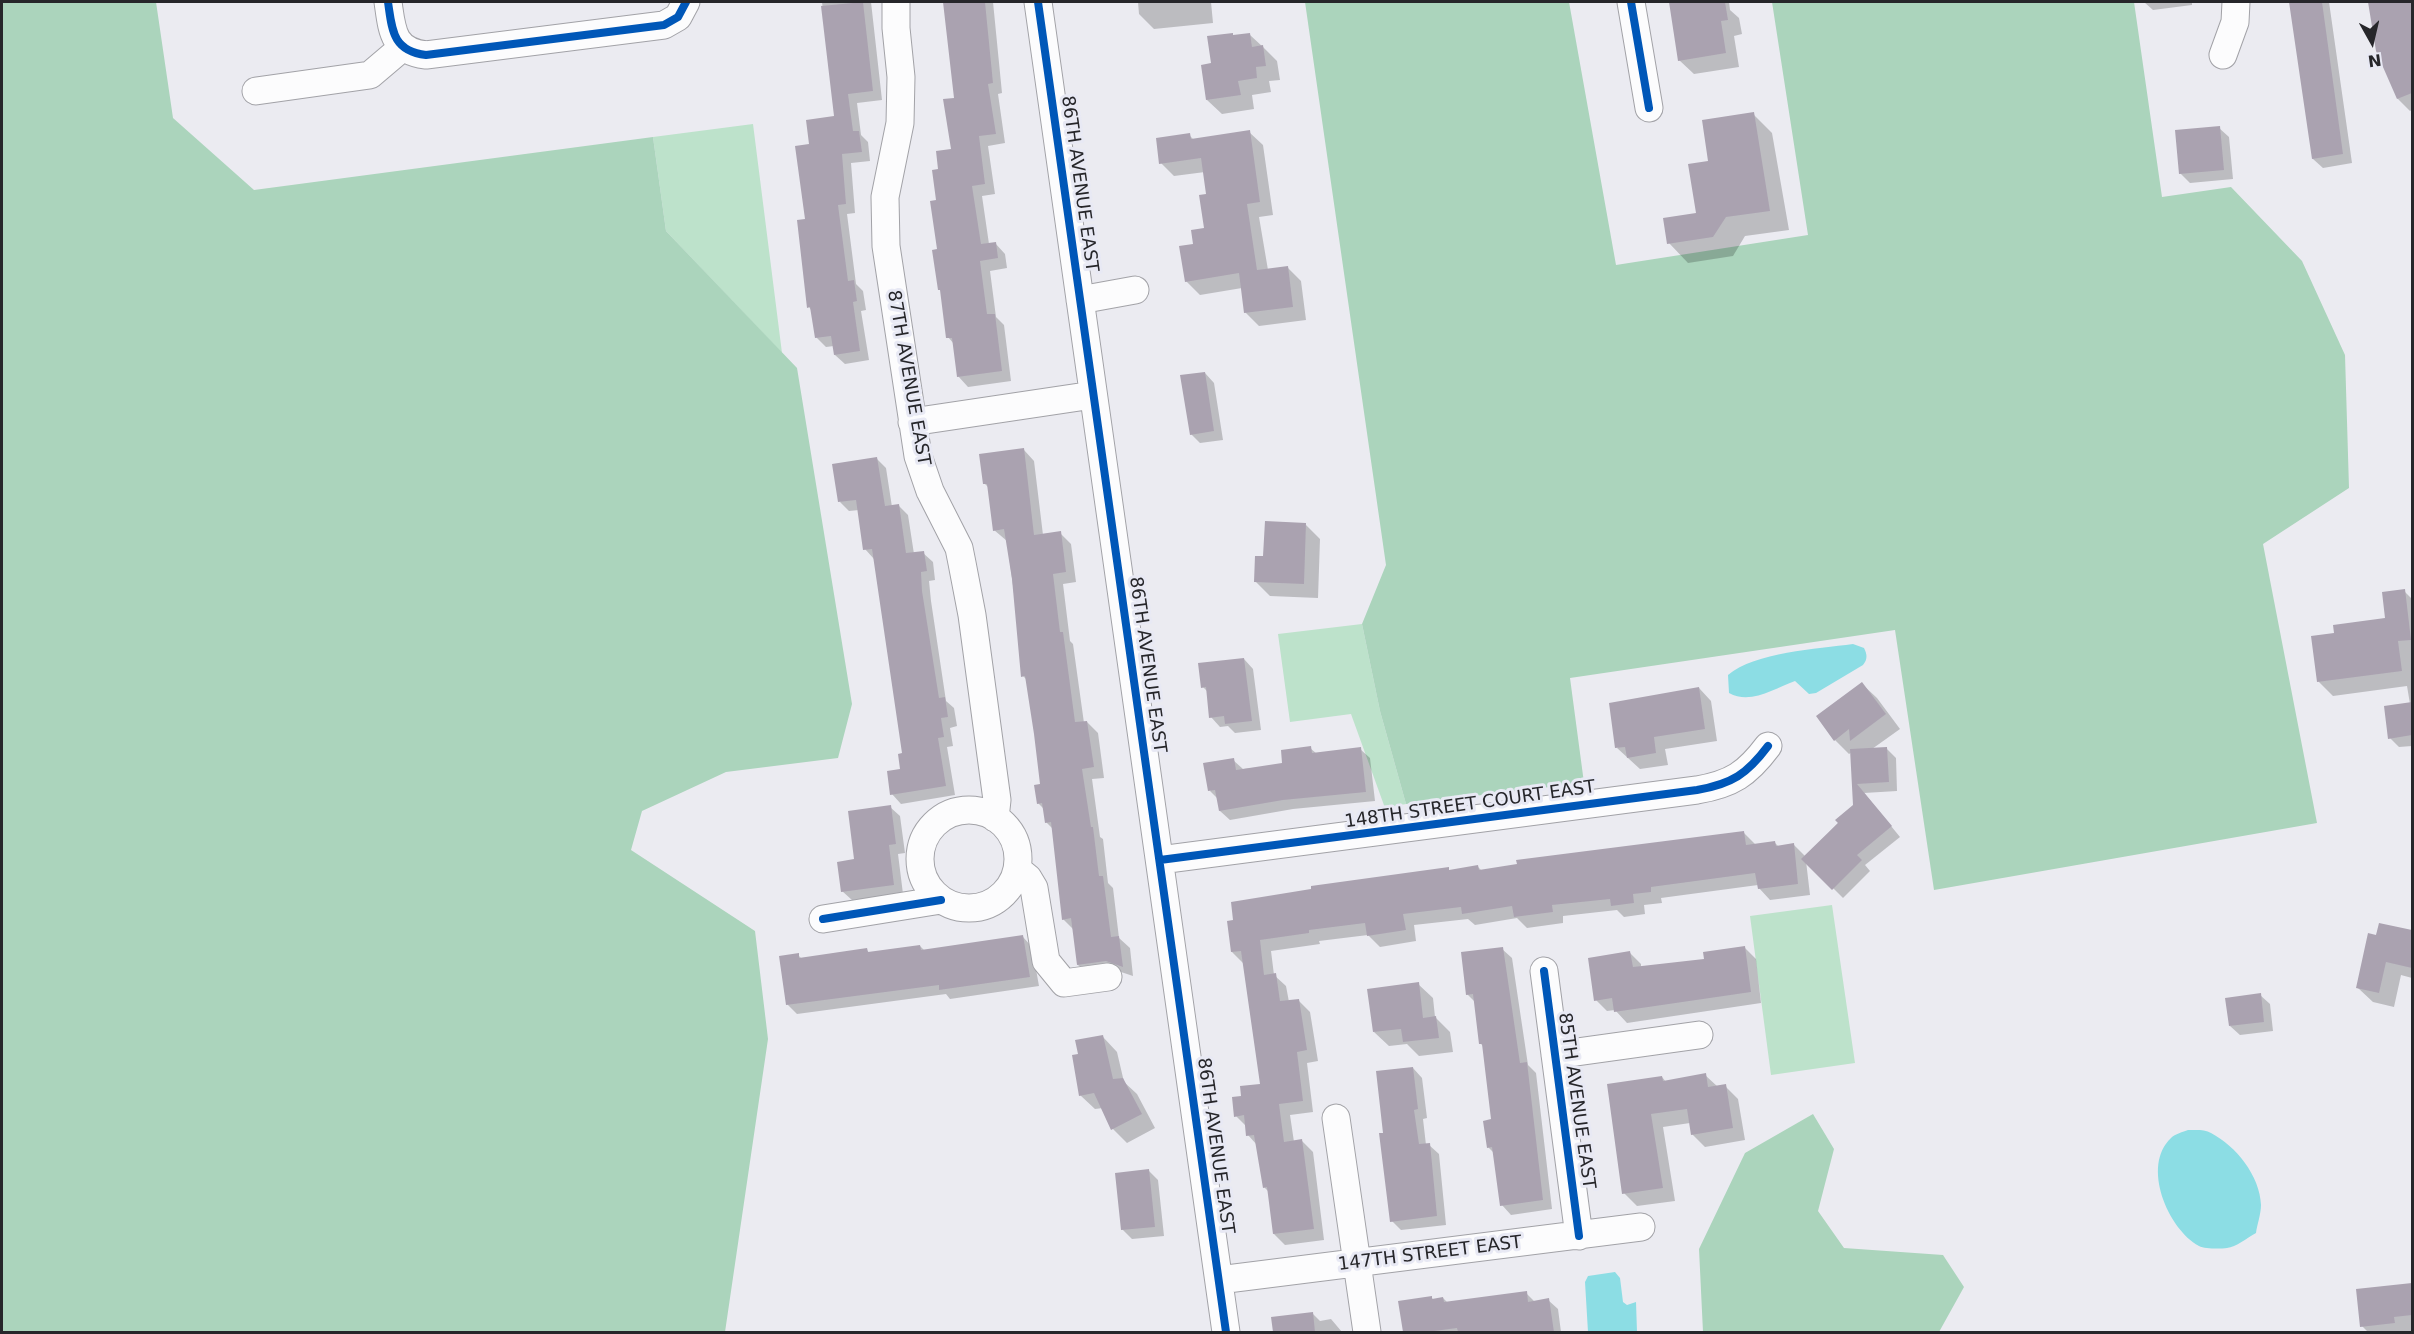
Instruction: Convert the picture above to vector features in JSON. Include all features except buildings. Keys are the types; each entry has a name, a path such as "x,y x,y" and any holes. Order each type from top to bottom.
{"street":[{"path":"388,2 392,32 403,47 426,55 664,25 678,17 686,2"},
{"name":"87TH AVENUE EAST","path":"896,2 901,77 900,123 889,167 884,220 918,456 930,491 959,548 972,615 997,800 995,818"},
{"name":"86TH AVENUE EAST","path":"1038,2 1226,1332"},
{"path":"1631,2 1649,108"},
{"path":"2223,55 2235,22 2236,2"},
{"path":"256,91 370,75 403,47"},
{"path":"1080,300 1135,290"},
{"path":"912,422 1093,395"},
{"name":"148TH STREET COURT EAST","path":"1160,860 1719,786 1740,777 1755,764 1768,746"},
{"path":"975,810 1004,824 1013,837 1018,853 1017,869 1012,884 1002,896 988,904 972,908 956,907 941,900 929,888 922,874 920,858 923,842 931,828 944,817 959,811 975,810"},
{"path":"1017,869 1028,878 1034,888 1046,961 1064,982 1108,977"},
{"path":"823,919 941,900"},
{"name":"85TH AVENUE EAST","path":"1544,971 1579,1236"},
{"path":"1555,1055 1699,1035"},
{"path":"1336,1118 1366,1332"},
{"name":"147TH STREET EAST","path":"1219,1280 1641,1227"}],"green space":[{"path":"2,2 156,2 173,118 254,190 653,137 666,231 797,368 852,704 838,758 726,772 642,811 631,850 755,931 768,1039 725,1332 2,1332"},
{"path":"1305,2 1569,2 1616,265 1808,235 1772,2 2134,2 2162,197 2231,187 2302,261 2345,355 2349,488 2263,544 2317,823 1934,890 1895,630 1570,678 1584,783 1406,804 1380,711 1362,624 1386,565"},
{"path":"753,124 782,353 666,231 653,137"},
{"path":"1362,624 1380,711 1406,804 1385,808 1351,714 1290,722 1278,634"},
{"path":"1832,905 1855,1063 1771,1075 1750,916"},
{"path":"1813,1114 1834,1149 1818,1211 1844,1248 1943,1255 1964,1287 1939,1332 1703,1332 1699,1249 1745,1153"}],"water":[{"path":"1853,644 1864,648 1866,652 1866,661 1863,665 1816,693 1809,694 1795,681 1754,696 1737,696 1729,693 1728,675 1754,661 1787,653"},
{"path":"2188,1130 2206,1131 2229,1146 2245,1163 2256,1183 2261,1205 2256,1233 2234,1246 2217,1249 2199,1246 2177,1226 2162,1196 2158,1164 2162,1150 2171,1138"},
{"path":"1615,1272 1620,1278 1623,1302 1627,1305 1636,1302 1637,1332 1588,1332 1585,1282 1588,1276"}],"cycle path":[{"path":"388,2 393,30 400,44 415,53 426,55 664,25 678,17 686,2"},
{"path":"1038,2 1226,1332"},
{"path":"1631,2 1649,108"},
{"path":"1160,860 1697,790 1720,785 1738,776 1746,771 1768,746"},
{"path":"823,919 941,900"},
{"path":"1544,971 1579,1236"}]}
